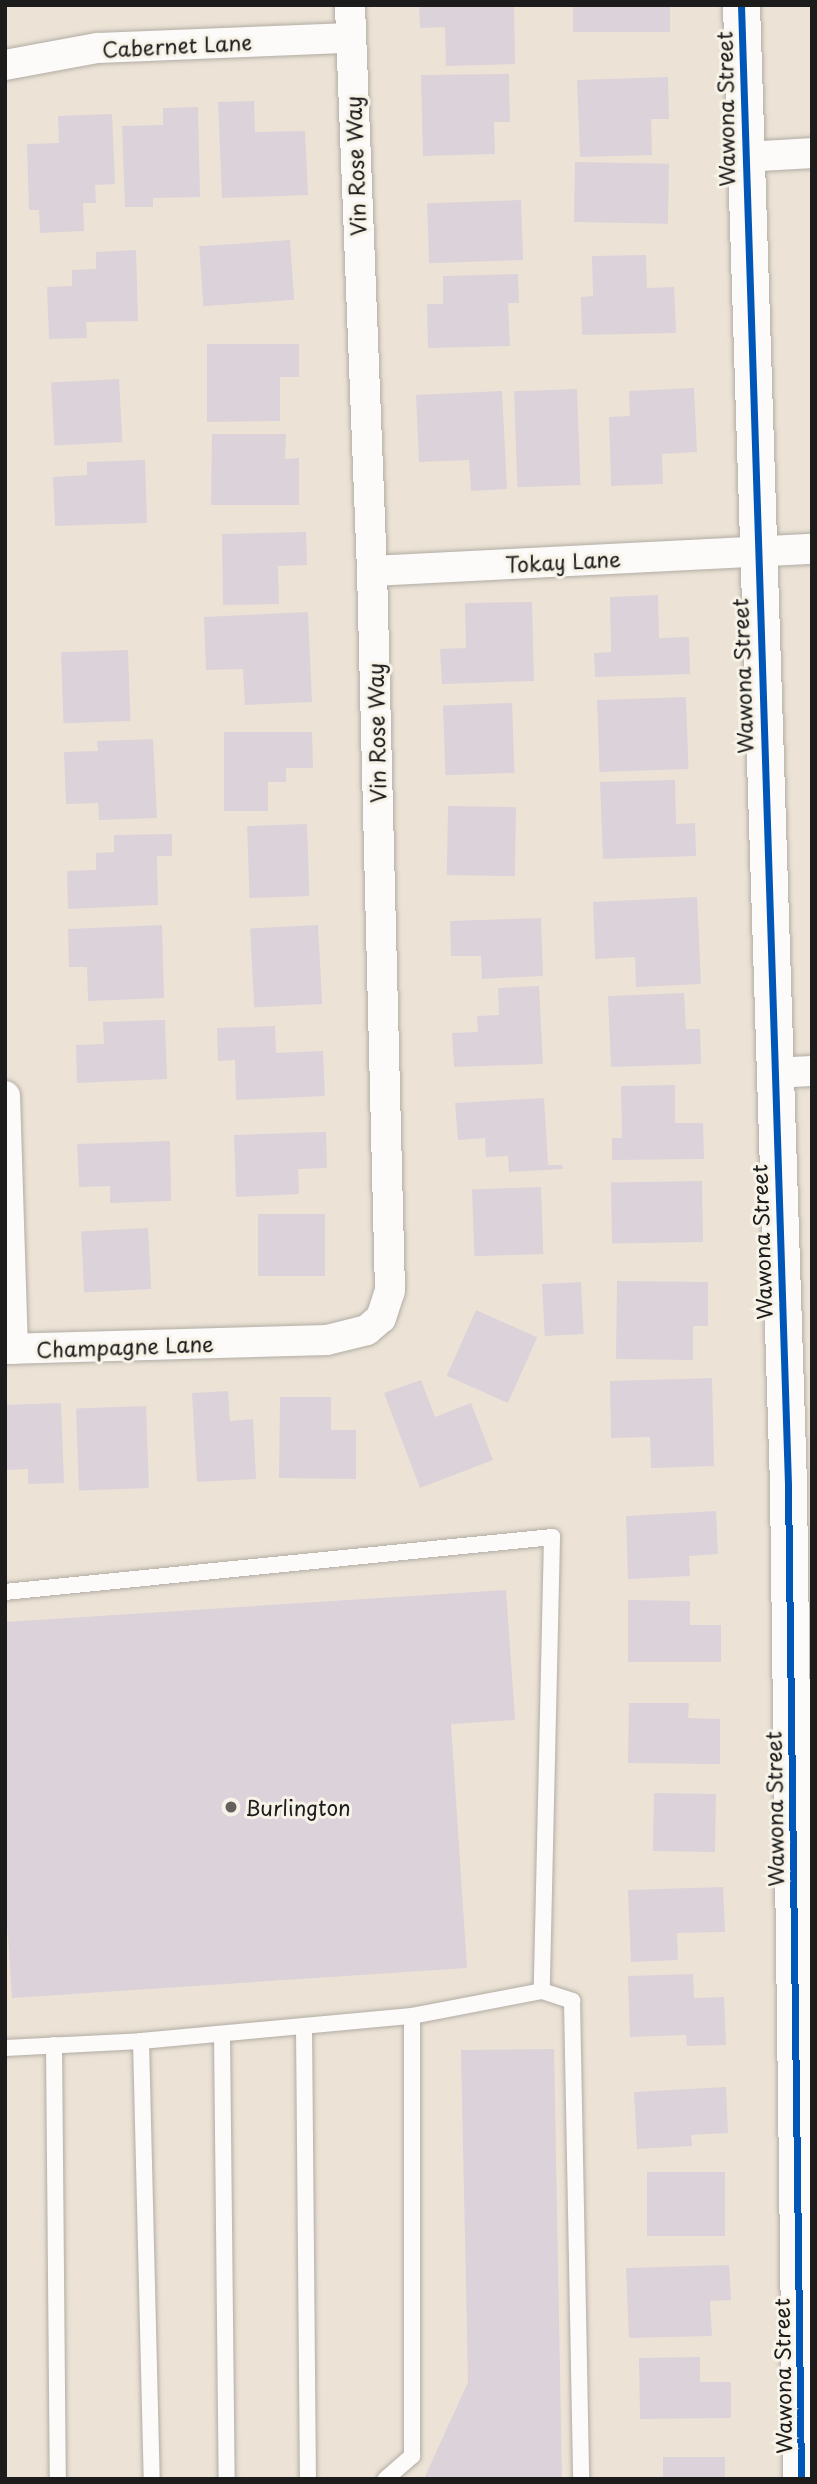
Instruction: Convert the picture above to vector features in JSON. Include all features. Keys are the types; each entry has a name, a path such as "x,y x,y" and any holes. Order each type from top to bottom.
{"street":[{"name":"Vin Rose Way","path":"245,1342 327,1340 368,1330 381,1318 390,1291 372,570 350,5"},
{"name":"Wawona Street","path":"741,5 743,157 772,1073 800,1485 804,2477"},
{"name":"Cabernet Lane","path":"5,65 98,48 350,38"},
{"path":"743,157 812,153"},
{"name":"Tokay Lane","path":"372,570 812,549"},
{"path":"772,1073 812,1071"},
{"path":"5,1096 9,1349"},
{"name":"Champagne Lane","path":"9,1349 245,1342"}],"lane":[{"path":"5,1592 552,1536 541,1991"},
{"path":"5,2048 141,2041 411,2016 541,1991 572,2001 581,2479"},
{"path":"386,2479 412,2456 411,2016"},
{"path":"304,2027 308,2479"},
{"path":"222,2034 227,2479"},
{"path":"141,2041 152,2479"},
{"path":"54,2045 58,2479"}],"building":[{"path":"419,5 514,5 515,64 446,66 445,27 420,28"},
{"path":"573,5 670,5 670,32 573,32"},
{"path":"509,74 510,122 494,122 495,154 423,156 421,75"},
{"path":"668,77 669,119 651,119 652,155 580,157 577,80"},
{"path":"254,101 255,132 305,131 308,195 222,198 218,102"},
{"path":"198,107 200,197 153,198 153,207 125,207 122,126 163,125 163,108"},
{"path":"112,114 115,184 95,185 96,203 83,203 84,231 40,233 39,210 29,210 27,144 59,143 58,116"},
{"path":"575,162 669,164 668,224 574,222"},
{"path":"521,200 523,260 429,263 427,203"},
{"path":"290,240 294,300 203,306 199,246"},
{"path":"136,250 138,321 86,322 87,338 49,339 47,287 72,286 72,270 96,269 96,252"},
{"path":"646,255 647,288 674,287 676,333 582,335 581,297 593,296 592,256"},
{"path":"518,274 519,303 508,303 510,346 428,348 427,304 443,304 443,276"},
{"path":"207,344 299,344 299,377 280,377 280,421 207,422"},
{"path":"119,379 122,442 54,445 51,383"},
{"path":"694,388 697,452 662,454 663,484 611,486 609,417 630,416 629,391"},
{"path":"577,389 580,485 517,487 514,391"},
{"path":"502,391 507,489 471,491 469,460 419,462 416,395"},
{"path":"212,434 286,434 285,459 299,458 299,505 211,505"},
{"path":"145,460 147,523 55,526 53,477 87,475 87,462"},
{"path":"306,532 307,565 278,566 279,604 223,605 222,534"},
{"path":"658,595 659,638 689,637 690,674 595,677 594,653 611,652 610,597"},
{"path":"532,602 534,681 442,684 440,649 466,648 465,603"},
{"path":"308,612 312,702 245,705 243,669 206,670 204,617"},
{"path":"128,650 130,721 64,723 61,652"},
{"path":"686,697 689,769 600,772 597,700"},
{"path":"512,703 514,773 445,775 443,705"},
{"path":"224,732 312,732 313,768 286,768 286,782 268,782 268,811 224,811"},
{"path":"153,739 157,818 99,820 98,803 66,804 64,752 98,751 97,741"},
{"path":"675,780 676,824 695,823 696,856 603,859 600,782"},
{"path":"448,806 516,807 515,876 447,875"},
{"path":"307,824 310,896 250,898 247,826"},
{"path":"172,834 172,856 157,856 158,905 68,909 67,871 96,870 96,853 114,852 114,835"},
{"path":"697,897 701,984 636,987 635,957 595,959 593,902"},
{"path":"541,918 543,976 482,979 481,956 451,956 450,921"},
{"path":"162,925 164,998 88,1001 87,967 69,967 68,929"},
{"path":"318,925 322,1004 254,1007 250,929"},
{"path":"539,986 543,1064 454,1067 452,1033 478,1032 477,1016 499,1015 498,988"},
{"path":"684,993 686,1029 700,1029 701,1064 611,1067 608,996"},
{"path":"165,1020 167,1079 77,1083 76,1045 104,1044 103,1022"},
{"path":"275,1026 276,1053 323,1051 325,1096 236,1100 235,1060 218,1061 217,1028"},
{"path":"675,1085 675,1123 703,1123 704,1159 612,1160 612,1138 622,1138 621,1086"},
{"path":"544,1098 548,1165 562,1165 563,1169 509,1172 508,1156 486,1157 485,1138 458,1140 455,1103"},
{"path":"326,1132 327,1168 298,1169 299,1194 236,1197 234,1135"},
{"path":"170,1141 171,1201 110,1203 110,1186 79,1187 77,1144"},
{"path":"702,1181 703,1242 612,1244 611,1183"},
{"path":"541,1187 543,1254 474,1256 472,1189"},
{"path":"258,1214 325,1214 325,1276 258,1276"},
{"path":"148,1228 151,1289 84,1292 81,1232"},
{"path":"617,1281 708,1282 708,1326 693,1326 693,1360 616,1359"},
{"path":"581,1282 584,1334 545,1336 542,1284"},
{"path":"476,1310 537,1337 508,1403 447,1376"},
{"path":"712,1378 714,1466 651,1468 650,1437 611,1438 610,1381"},
{"path":"421,1380 435,1417 471,1403 493,1460 420,1488 384,1393"},
{"path":"228,1391 230,1421 253,1419 256,1479 197,1482 192,1393"},
{"path":"280,1397 331,1397 331,1430 356,1430 356,1479 279,1478"},
{"path":"61,1403 64,1483 28,1484 28,1469 5,1470 5,1405"},
{"path":"146,1406 149,1488 79,1490 76,1408"},
{"path":"716,1511 718,1554 689,1556 690,1576 628,1579 626,1516"},
{"name":"Burlington","path":"506,1590 515,1720 451,1724 467,1968 12,1998 5,1890 5,1622"},
{"path":"628,1600 690,1601 690,1625 721,1625 721,1662 628,1662"},
{"path":"629,1703 689,1703 688,1718 720,1719 720,1764 628,1763"},
{"path":"654,1793 716,1794 715,1852 653,1851"},
{"path":"723,1887 725,1932 677,1933 678,1960 631,1962 628,1890"},
{"path":"693,1974 694,1998 724,1997 726,2045 687,2046 686,2035 630,2037 628,1976"},
{"path":"554,2049 562,2479 424,2479 468,2382 461,2050"},
{"path":"726,2087 728,2133 691,2135 692,2146 637,2149 634,2092"},
{"path":"647,2172 725,2172 725,2236 647,2236"},
{"path":"729,2265 731,2300 710,2301 712,2336 629,2338 626,2268"},
{"path":"700,2357 700,2382 731,2382 731,2418 640,2419 639,2358"},
{"path":"663,2457 725,2457 725,2479 663,2479"}],"cycle path":[{"path":"741,5 788,1486 801,2479"}],"place":[{"name":"Burlington","path":"231,1807"}]}
